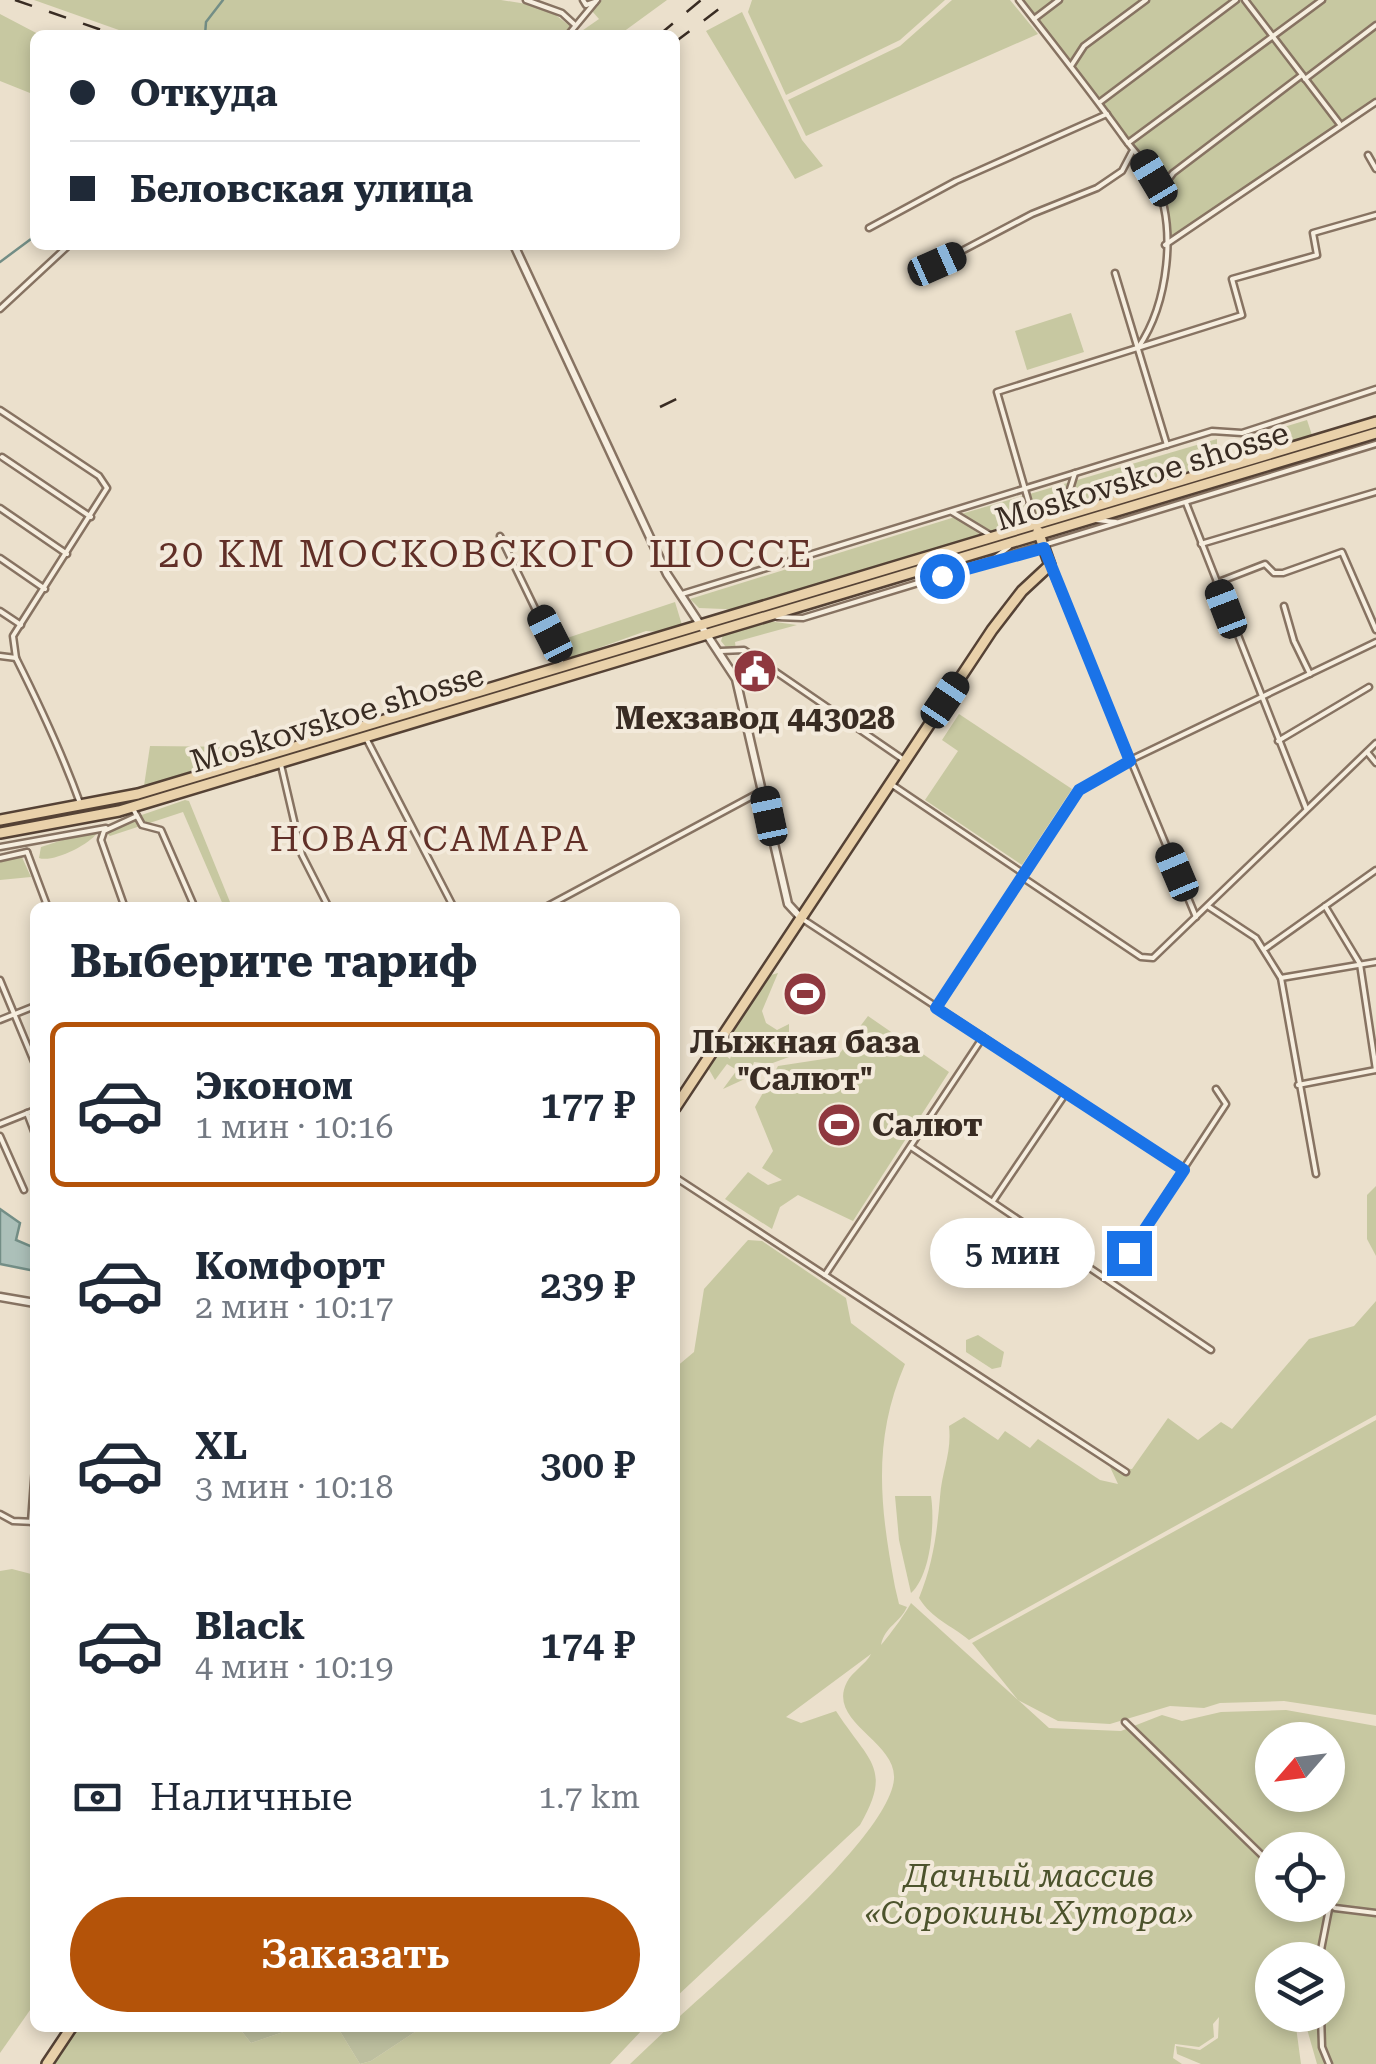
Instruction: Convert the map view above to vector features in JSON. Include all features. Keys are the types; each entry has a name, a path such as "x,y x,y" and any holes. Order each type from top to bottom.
{"main road":[{"name":"Moskovskoe shosse","path":"0,833 119,811 562,666 765,616 1015,542 1062,516 1372,428"},
{"name":"Moskovskoe shosse","path":"0,820 116,799 137,805 993,536 1090,520 1355,433"},
{"path":"680,1101 1010,604 1050,565 1037,529"},
{"path":"116,799 119,811"},
{"path":"47,2064 68,2032"}],"street":[{"path":"526,0 562,13 574,24"},
{"path":"582,0 586,4 596,1"},
{"path":"1020,0 1099,102 1159,192 1165,245 1157,313 1138,348"},
{"path":"1034,19 1059,0"},
{"path":"1071,66 1084,46 1146,0"},
{"path":"1099,102 1236,0"},
{"path":"1245,0 1340,125"},
{"path":"1128,144 1322,0"},
{"path":"571,30 596,1"},
{"path":"1159,192 1173,173 1376,25"},
{"path":"1165,245 1376,102"},
{"path":"869,228 956,181 1107,114"},
{"path":"914,276 1032,214 1097,188 1122,171 1133,150"},
{"path":"1368,155 1376,169"},
{"path":"1037,529 997,392 1242,315 1232,279 1317,255 1313,234 1376,215"},
{"path":"0,308 64,250"},
{"path":"516,250 678,595 721,651 739,690 788,904 802,918 1184,1170"},
{"path":"1115,272 1166,445"},
{"path":"678,595 1212,431 1242,433 1376,389"},
{"path":"0,410 107,486 46,589 13,636 16,658 51,736 64,752 81,807"},
{"path":"765,616 803,618 1044,548 1376,444"},
{"path":"2,457 91,517"},
{"path":"1234,486 1258,468"},
{"path":"1062,516 1075,473"},
{"path":"1201,544 1376,492"},
{"path":"1186,502 1306,808"},
{"path":"0,508 67,554"},
{"path":"952,512 993,536"},
{"path":"1090,520 1121,522"},
{"path":"500,536 562,666"},
{"path":"989,562 1015,542"},
{"path":"1216,583 1266,564 1274,573 1283,573 1342,552 1376,630"},
{"path":"0,558 46,589"},
{"path":"1050,565 1196,917"},
{"path":"1284,606 1294,641 1310,674"},
{"path":"0,611 21,625"},
{"path":"936,1008 1079,790 1130,761 1376,642"},
{"path":"721,651 744,650 904,760"},
{"path":"0,656 16,658"},
{"path":"1277,741 1368,688"},
{"path":"363,731 451,902"},
{"path":"890,783 1141,957 1153,958 1376,743"},
{"path":"1367,752 1376,763"},
{"path":"280,761 302,855 326,902"},
{"path":"555,902 763,790"},
{"path":"123,902 101,840 104,831 116,826 137,805"},
{"path":"137,805 142,825 161,830 192,902"},
{"path":"0,847 116,826"},
{"path":"28,843 27,852 46,902"},
{"path":"0,858 27,852"},
{"path":"1264,950 1376,870"},
{"path":"1207,906 1256,938 1281,978 1316,1174"},
{"path":"1298,1085 1376,1070 1360,964 1325,906"},
{"path":"1281,978 1376,962"},
{"path":"0,980 30,1052"},
{"path":"0,1020 30,1008"},
{"path":"824,1277 982,1037"},
{"path":"1110,1281 1226,1104 1216,1089"},
{"path":"992,1202 1066,1093"},
{"path":"0,1124 30,1112"},
{"path":"27,1113 30,1121"},
{"path":"0,1136 24,1190"},
{"path":"911,1148 1212,1350"},
{"path":"680,1179 1126,1472"},
{"path":"0,1297 30,1302"},
{"path":"0,1514 13,1521 30,1522"},
{"path":"1125,1722 1255,1848"},
{"path":"1345,1906 1376,1912"},
{"path":"1322,2032 1329,2064"}],"green space":[{"path":"34,0 501,0 545,7 570,26 568,30 119,30"},
{"path":"602,0 667,0 626,30 583,30 599,19 592,11"},
{"path":"752,0 945,0 900,40 786,95 748,12"},
{"path":"952,0 1010,0 1038,34 806,136 788,100 900,46"},
{"path":"1023,0 1376,0 1376,101 1165,241 1162,191 1149,168"},
{"path":"742,12 802,140 823,166 795,179 706,31"},
{"path":"0,14 30,30 30,93 0,81"},
{"path":"1071,313 1084,352 1027,370 1015,331"},
{"path":"1307,420 1313,438 1256,455 1259,449 1254,436"},
{"path":"1217,439 1217,463 997,534 961,514"},
{"path":"955,517 985,538 748,610 699,608 690,599"},
{"path":"675,602 682,625 660,632 646,631 568,659 558,641"},
{"path":"768,621 797,625 735,642 736,650 729,651 721,641 723,635"},
{"path":"959,714 1072,789 1022,865 925,800 958,751 942,740"},
{"path":"150,746 247,747 248,753 144,786"},
{"path":"189,801 230,902 222,902 183,812 110,836 105,832 110,826"},
{"path":"93,830 97,833 79,848 52,858 39,858 41,847"},
{"path":"21,855 31,877 0,880 0,860"},
{"path":"778,973 762,1011 766,1023 777,1030 789,1024 789,1057 770,1064 754,1062 749,1077 723,1089 737,1070 727,1064 715,1080 707,1066 719,1050 730,1059 732,1053 726,1041 771,975"},
{"name":"Салют","path":"868,1016 949,1072 853,1221 798,1195 780,1207 772,1229 725,1199 748,1172 768,1185 782,1180 762,1168 773,1151 755,1107 778,1066 837,1057"},
{"path":"1376,1186 1376,1256 1367,1239 1367,1195"},
{"name":"Дачный массив «Сорокины Хутора»","path":"748,1240 762,1241 846,1298 851,1323 905,1364 887,1420 882,1474 895,1587 899,1604 907,1607 881,1645 897,1625 911,1603 1049,1728 1121,1731 1162,1715 1182,1721 1221,1712 1286,1710 1376,1726 1376,2064 1317,2064 1308,2032 1345,2032 1345,1942 1255,1942 1255,2032 1297,2032 1301,2064 1201,2064 1177,2054 1176,2046 1200,2050 1218,2038 1219,2017 1213,2024 1214,2037 1199,2047 1175,2044 1173,2058 1182,2064 630,2064 664,2032 680,2032 680,2016 835,1870 885,1805 894,1779 885,1753 853,1720 843,1696 849,1678 871,1654 786,1717 801,1723 836,1711 867,1754 876,1777 875,1790 860,1825 680,1993 680,1364 694,1352 704,1289"},
{"path":"1376,1301 1376,1415 969,1640 936,1617 919,1598 934,1548 949,1426 964,1417 998,1440 1005,1431 1030,1448 1038,1439 1100,1480 1118,1484 1110,1467 1132,1469 1168,1418 1198,1440 1221,1422 1232,1429 1309,1339 1354,1326"},
{"path":"978,1335 1004,1352 1001,1367 992,1369 966,1352 966,1340"},
{"path":"1376,1420 1376,1715 1284,1701 1220,1703 1204,1708 1170,1706 1110,1724 1058,1721 1018,1700 972,1643"},
{"path":"895,1496 931,1496 932,1533 927,1561 911,1593 899,1540"},
{"path":"12,1569 30,1574 30,2010 0,2053 0,1571"},
{"path":"75,2032 242,2032 251,2043 283,2032 340,2032 360,2064 55,2064"},
{"path":"242,2032 283,2032 251,2043"},
{"path":"340,2032 415,2032 371,2061 360,2064"},
{"path":"415,2032 640,2032 610,2064 360,2064"}],"water":[{"path":"0,1209 20,1223 16,1240 30,1246 30,1270 0,1264"}],"waterway":[{"path":"205,30 206,22 223,0"},
{"path":"0,262 30,240"}],"railway":[{"path":"15,0 102,30"},
{"path":"665,30 701,0"},
{"path":"680,38 731,0"},
{"path":"660,407 691,392"}],"place":[{"name":"Мехзавод 443028","path":"755,671"},
{"name":"Лыжная база \"Салют\"","path":"805,994"},
{"name":"Салют","path":"839,1125"}],"district":[{"name":"20 КМ МОСКОВСКОГО ШОССЕ","path":"486,554"},
{"name":"НОВАЯ САМАРА","path":"430,839"}],"route":[{"path":"942,576 1044,548 1130,761 1079,790 936,1008 1184,1170 1129,1253"}]}
